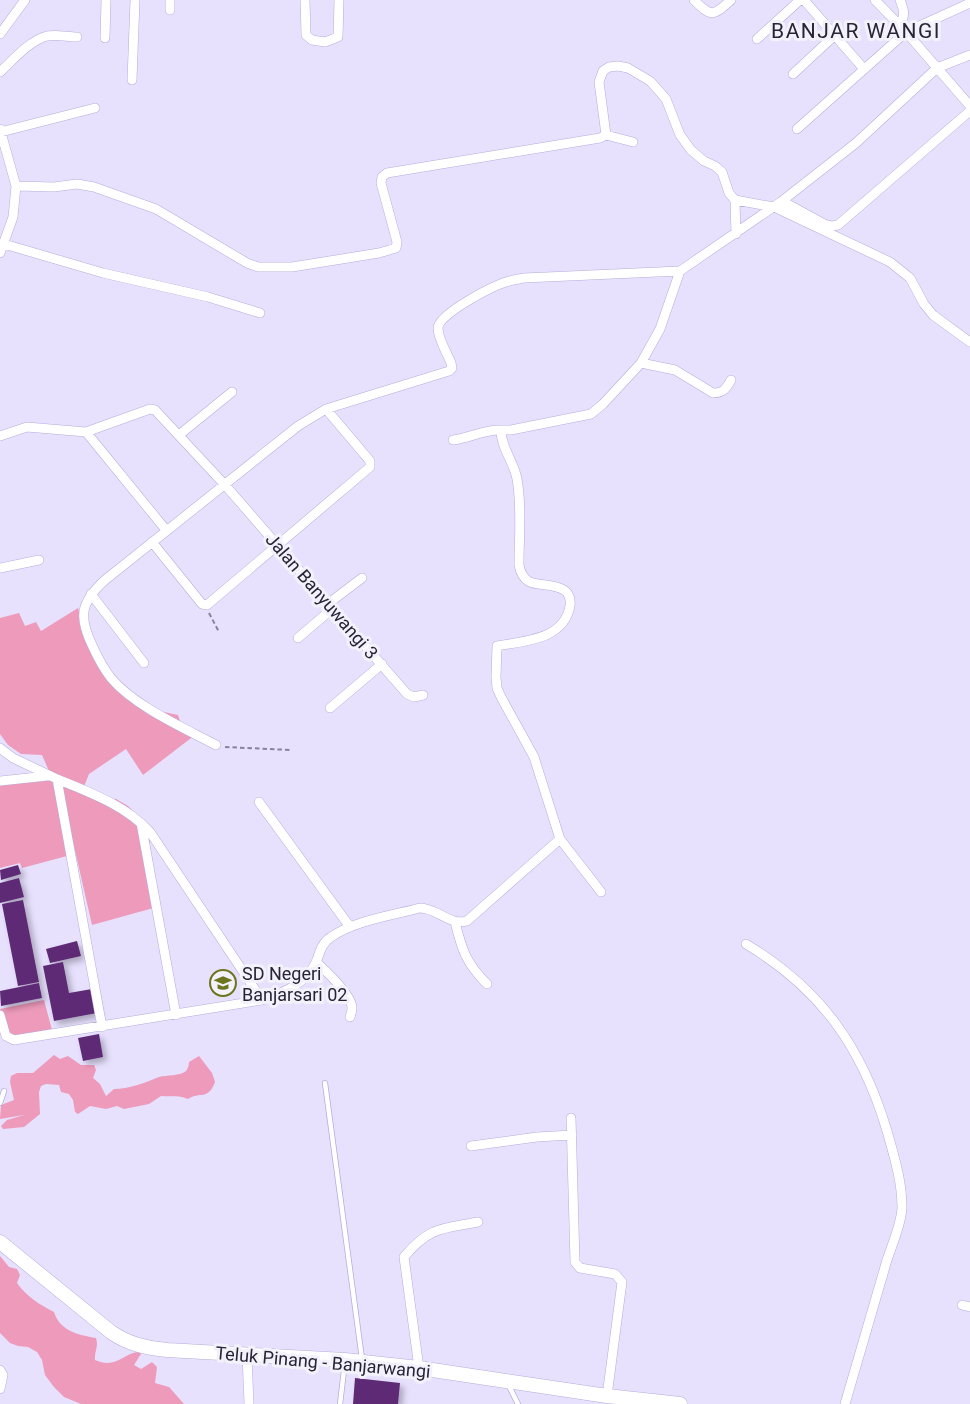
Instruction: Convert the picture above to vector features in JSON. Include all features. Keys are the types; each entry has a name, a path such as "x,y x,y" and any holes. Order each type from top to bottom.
{"main road":[{"name":"Teluk Pinang - Banjarwangi","path":"0,1242 73,1303 120,1338 138,1346 153,1349 345,1360 680,1404"}],"street":[{"path":"0,34 24,0"},
{"path":"105,38 106,0"},
{"path":"132,80 135,0"},
{"path":"170,0 170,10"},
{"path":"305,0 306,34 312,40 325,42 338,37 339,0"},
{"path":"694,0 711,14 716,13 731,0"},
{"path":"757,39 802,0 835,34 864,69"},
{"path":"876,0 970,106"},
{"path":"900,0 904,15 903,28"},
{"path":"797,129 864,69 903,28 970,3"},
{"path":"793,74 835,34"},
{"path":"0,72 32,43 50,36 77,37"},
{"path":"216,745 142,704 109,676 87,635 83,610 91,594 105,580 298,426 326,409 449,371 452,368 451,363 437,329 439,321 471,300 505,282 524,278 680,271 778,204 856,143 937,68 970,55"},
{"path":"606,135 599,82 603,71 609,67 628,68 650,81 666,99 680,135 691,150 722,172 729,193 735,200 736,234"},
{"path":"95,108 1,131 16,186 13,217 2,248 208,297 260,313"},
{"path":"735,200 778,204 824,224 838,225 970,111"},
{"path":"16,186 54,187 77,184 94,187 156,209 247,263 258,267 286,268 379,254 396,248 398,242 381,183 382,177 387,173 568,144 606,135 633,142"},
{"path":"778,204 891,262 910,278 924,304 933,315 970,342"},
{"path":"453,440 473,437 493,430 512,430 591,414 641,363 660,329 680,271"},
{"path":"641,363 675,370 713,393 720,393 726,389 731,380"},
{"path":"179,435 232,392"},
{"name":"Jalan Banyuwangi 3","path":"86,432 150,409 160,413 407,694 414,697 423,695"},
{"path":"152,542 204,605 207,605 371,464 326,409"},
{"path":"0,436 27,427 86,432 166,530"},
{"path":"501,430 501,439 516,475 520,495 520,573 534,584 557,587 566,591 570,604 567,617 557,630 546,636 497,646 496,677 501,698 534,757 560,839 601,892"},
{"path":"0,568 39,560"},
{"path":"298,638 362,579"},
{"path":"91,594 144,663"},
{"path":"330,708 382,664"},
{"path":"0,748 13,758 47,776 119,806 141,822 161,846 262,1000"},
{"path":"0,781 47,776"},
{"path":"57,779 102,1027"},
{"path":"259,802 350,927"},
{"path":"141,822 176,1015"},
{"path":"0,1015 4,1032 9,1039 14,1040 262,1000 300,982 316,962 327,940 350,927 420,908 427,908 454,922 461,923 472,918 560,839"},
{"path":"454,922 462,952 468,963 488,984"},
{"path":"746,944 770,958 822,1004 852,1046 878,1100 898,1166 902,1209 845,1404"},
{"path":"316,962 333,978 350,1001 352,1008 350,1017"},
{"path":"571,1118 575,1262 580,1268 615,1274 622,1282 607,1396"},
{"path":"471,1146 537,1137 573,1135"},
{"path":"419,1368 404,1257 429,1233 478,1222"},
{"path":"247,1355 249,1404"},
{"path":"0,1370 3,1376 0,1389"}],"lane":[{"path":"325,1083 362,1362"},
{"path":"0,1103 4,1091"},
{"path":"340,1404 345,1360"},
{"path":"507,1382 518,1404"}],"path":[{"path":"204,605 219,632"},
{"path":"216,745 291,750"}],"shaded area":[{"path":"78,608 96,661 114,688 139,704 178,715 181,724 195,735 143,775 126,749 89,774 83,789 101,798 116,799 128,806 140,818 150,840 147,854 157,907 92,925 69,824 67,856 22,868 20,863 0,868 0,782 17,779 37,781 49,771 42,755 21,754 8,745 0,734 0,618 19,613 25,626 36,622 41,631"},
{"path":"44,1000 52,1030 29,1036 9,1036 0,1009"},
{"path":"54,1055 60,1059 68,1056 81,1065 94,1065 96,1070 93,1078 100,1084 106,1096 114,1089 131,1087 159,1077 184,1073 189,1062 199,1056 212,1073 215,1082 207,1094 188,1099 161,1096 149,1104 124,1109 117,1106 106,1109 90,1106 78,1114 75,1112 73,1100 69,1094 61,1092 59,1085 46,1084 41,1086 39,1092 40,1114 24,1127 3,1129 1,1126 7,1120 24,1115 0,1119 1,1105 14,1100 11,1076 17,1073 33,1073"},
{"path":"0,1256 9,1267 17,1269 20,1275 17,1283 21,1288 34,1300 54,1312 65,1328 96,1338 95,1360 115,1362 135,1352 140,1352 134,1365 141,1369 152,1362 157,1367 155,1383 169,1387 184,1404 81,1404 64,1397 45,1375 42,1360 37,1352 28,1347 10,1343 0,1333"}],"building":[{"path":"18,865 21,874 1,880 0,870"},
{"path":"19,878 24,897 0,903 0,883"},
{"path":"23,900 39,982 18,986 2,904"},
{"path":"77,941 81,956 50,963 46,949"},
{"path":"63,962 69,993 92,989 97,1013 54,1021 43,966"},
{"path":"39,983 42,998 1,1006 0,991"},
{"path":"99,1034 103,1057 83,1061 78,1038"},
{"path":"355,1378 400,1383 398,1404 353,1404"}],"place":[{"name":"SD Negeri Banjarsari 02","path":"223,983"}],"district":[{"name":"BANJAR WANGI","path":"856,31"}]}
